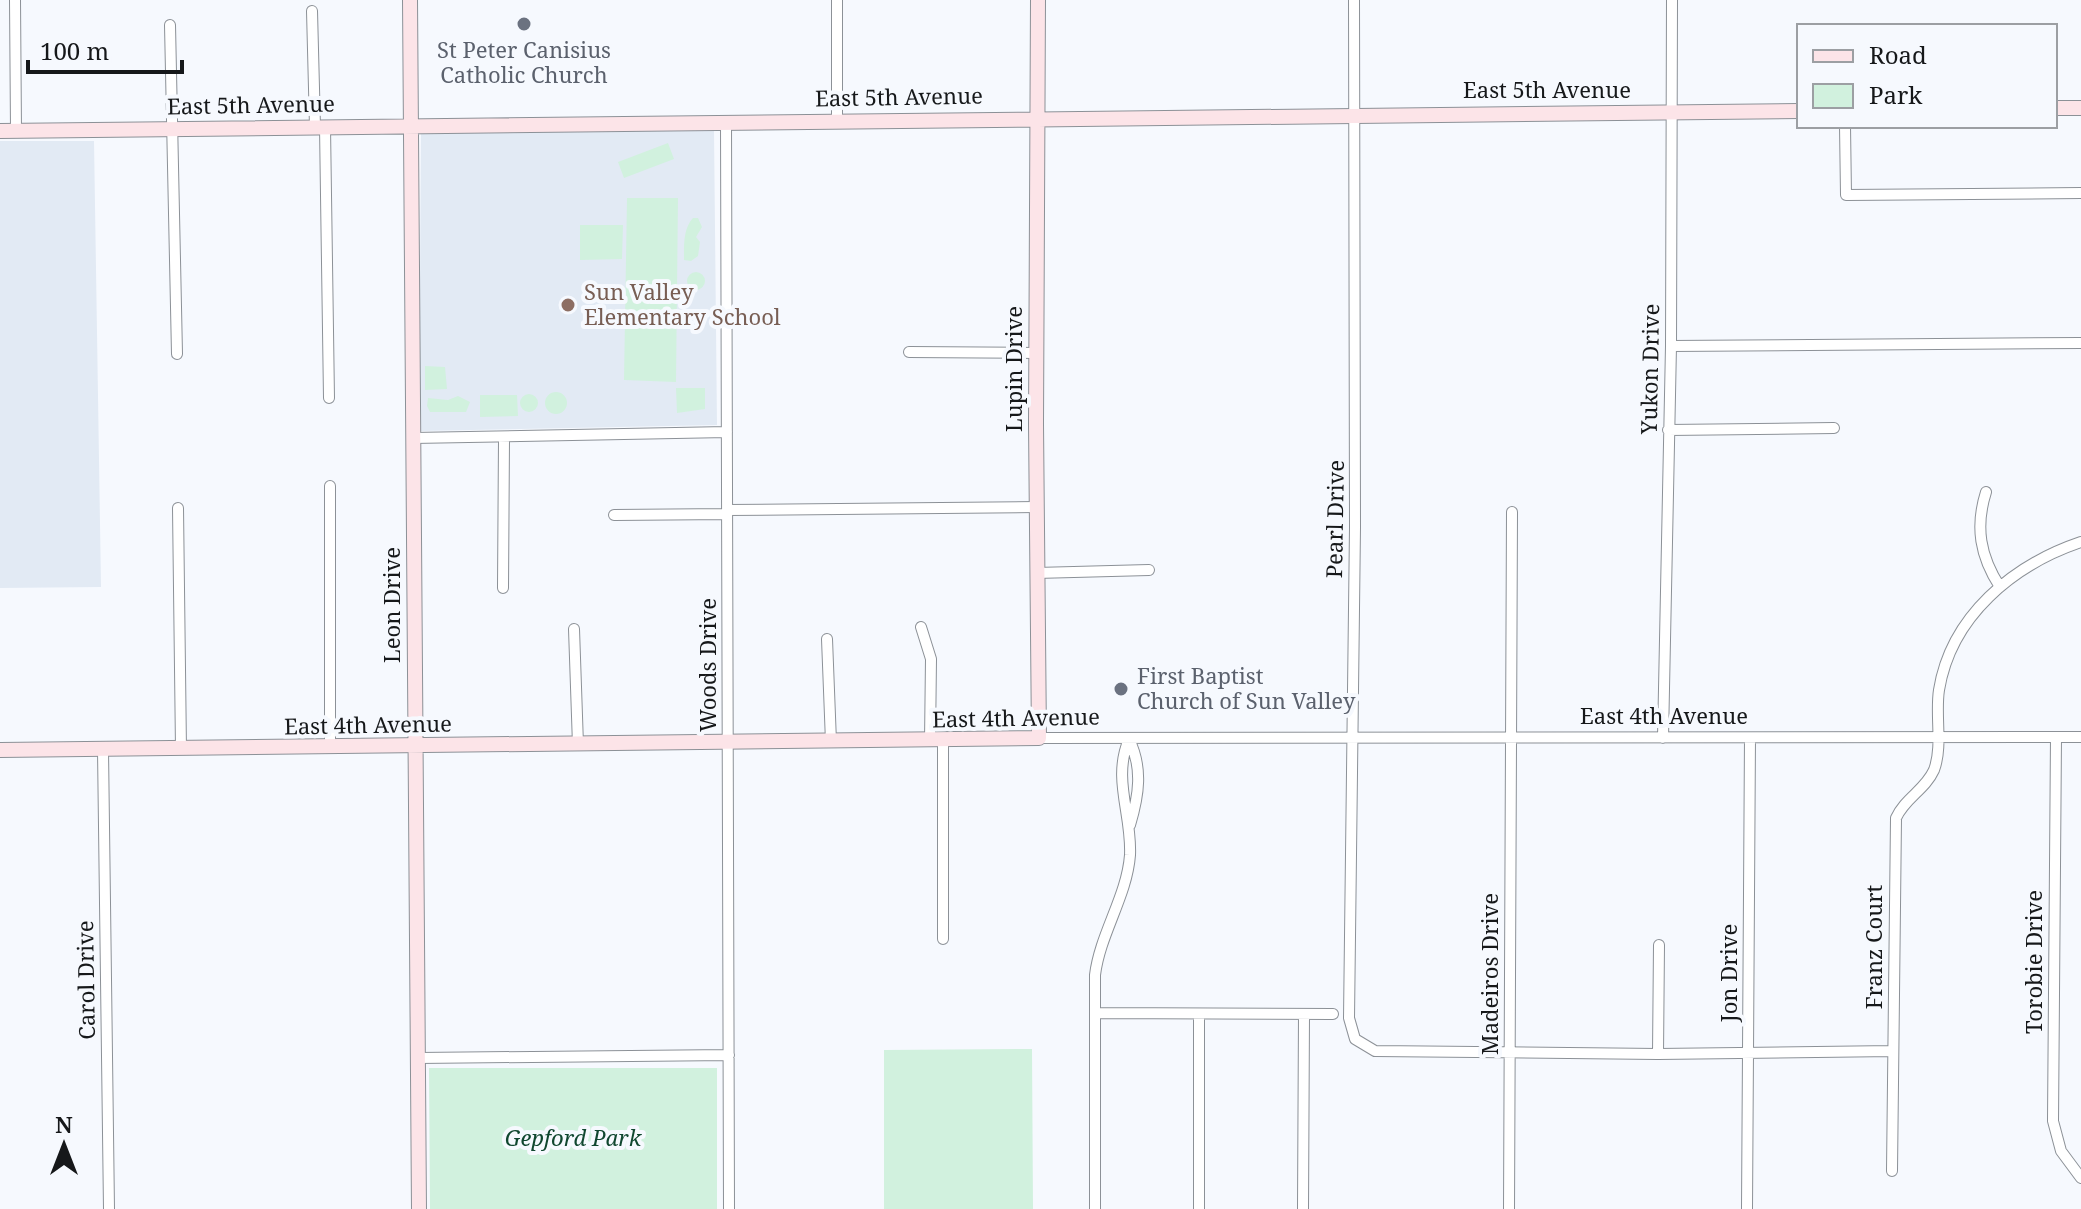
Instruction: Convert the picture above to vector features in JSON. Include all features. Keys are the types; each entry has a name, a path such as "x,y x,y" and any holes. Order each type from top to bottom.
{"street":[{"path":"15,0 16,130"},
{"name":"Leon Drive","path":"410,0 419,1209"},
{"path":"837,0 837,120"},
{"name":"Lupin Drive","path":"1038,0 1035,353 1039,738"},
{"name":"Pearl Drive","path":"1354,0 1353,113 1357,220 1349,1018 1355,1039 1375,1051 1509,1052"},
{"name":"Yukon Drive","path":"1663,738 1671,346 1672,0"},
{"path":"312,11 320,127 329,398"},
{"path":"170,25 177,354"},
{"path":"2057,108 2081,108"},
{"name":"East 5th Avenue","path":"0,131 1353,113 1797,111"},
{"name":"Woods Drive","path":"726,122 729,1209"},
{"path":"1845,128 1846,195 2081,193"},
{"path":"1671,346 2081,343"},
{"path":"909,352 1035,353"},
{"path":"1668,430 1834,428"},
{"path":"413,438 504,439 727,432"},
{"path":"503,588 504,439"},
{"path":"330,486 330,747"},
{"path":"1986,492 1980,538 1989,569 2000,587"},
{"path":"614,515 1036,507"},
{"path":"178,508 181,749"},
{"name":"Madeiros Drive","path":"1509,1209 1512,512"},
{"name":"Franz Court","path":"1892,1171 1894,829 1901,807 1934,770 1939,691 1950,652 1971,616 2000,587 2048,556 2081,542"},
{"path":"1036,573 1149,570"},
{"path":"921,627 931,659 943,939"},
{"path":"574,629 578,745"},
{"path":"827,639 831,742"},
{"name":"Torobie Drive","path":"2056,737 2053,1121 2061,1151 2081,1178"},
{"name":"East 4th Avenue","path":"0,750 1039,738 2081,737"},
{"name":"Jon Drive","path":"1747,1209 1750,738"},
{"path":"1129,739 1121,757 1121,798 1130,826"},
{"path":"1095,1209 1097,963 1127,872 1130,826 1138,798 1138,758 1129,739"},
{"name":"Carol Drive","path":"103,750 109,1209"},
{"path":"1658,1054 1659,945"},
{"path":"1096,1013 1333,1014"},
{"path":"1199,1014 1199,1209"},
{"path":"1303,1209 1304,1014"},
{"path":"1509,1052 1893,1051"},
{"path":"418,1058 729,1055"}],"shaded area":[{"name":"Sun Valley Elementary School","path":"714,130 717,425 419,431 421,132"},
{"path":"0,141 94,141 101,587 0,588"}],"green space":[{"path":"668,143 674,159 624,178 618,162"},
{"path":"627,198 678,198 676,382 624,380"},
{"path":"693,218 698,218 702,227 696,237 700,242 698,256 691,261 684,260 684,243 687,227"},
{"path":"580,225 623,225 622,259 580,260"},
{"path":"692,272 700,272 705,281 703,288 692,290 687,285 687,277"},
{"path":"425,366 445,367 447,389 425,390"},
{"path":"676,388 705,388 705,409 677,413"},
{"path":"556,392 564,395 567,403 564,411 556,414 548,411 545,403 548,395"},
{"path":"525,394 533,394 538,403 536,410 525,412 520,407 520,399"},
{"path":"480,395 517,395 518,416 480,417"},
{"path":"458,396 470,402 466,412 430,412 427,406 428,398 448,400"},
{"path":"1032,1049 1033,1209 884,1209 884,1050"},
{"name":"Gepford Park","path":"429,1068 717,1068 717,1209 430,1209"}],"place":[{"name":"St Peter Canisius Catholic Church","path":"524,24"},
{"name":"Sun Valley Elementary School","path":"568,305"},
{"name":"First Baptist Church of Sun Valley","path":"1121,689"}]}
